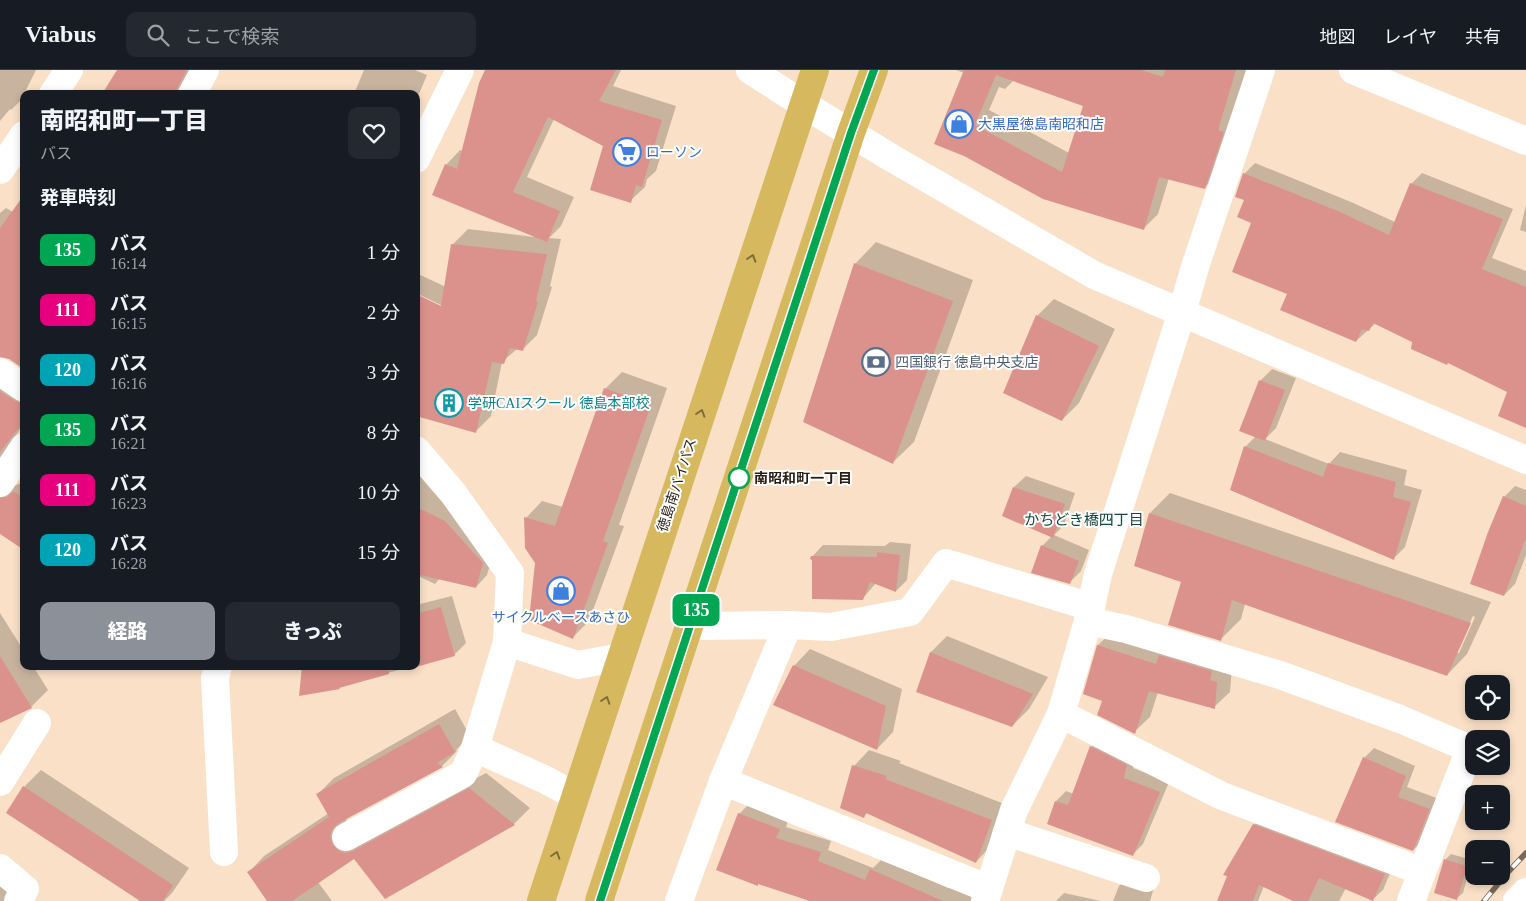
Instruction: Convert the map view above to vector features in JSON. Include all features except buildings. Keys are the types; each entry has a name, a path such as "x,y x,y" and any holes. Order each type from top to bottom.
{"highway":[{"name":"徳島南バイパス","path":"541,901 815,70"},
{"path":"600,901 851,133 874,70"}],"street":[{"path":"56,90 69,70"},
{"path":"194,90 205,70"},
{"path":"420,151 460,70"},
{"path":"750,70 851,133 1094,275 1526,460"},
{"path":"723,781 987,895 1014,810 1061,714 1089,614 1098,574 1195,267 1261,70"},
{"path":"1353,70 1526,141"},
{"path":"0,169 20,142"},
{"path":"0,372 20,385"},
{"path":"0,484 20,452"},
{"path":"346,836 463,774 475,748 507,642 510,573 453,493 420,455"},
{"path":"691,626 788,625 831,627 910,612 946,563 1126,629 1280,675 1400,718 1470,749 1421,870 1411,901"},
{"path":"679,901 723,781 788,625"},
{"path":"507,642 578,665 621,656"},
{"path":"217,670 215,678 224,852"},
{"path":"1061,714 1222,796 1421,870"},
{"path":"0,782 36,723"},
{"path":"475,748 546,780 575,796"},
{"path":"1007,832 1146,878"},
{"path":"0,868 24,889 18,901"},
{"path":"1517,901 1526,892"}],"railway":[{"path":"1484,901 1526,853"}],"bus line":[{"name":"135","path":"600,901 851,133 874,70"}],"place":[{"name":"大黒屋徳島南昭和店","path":"959,124"},
{"name":"ローソン","path":"627,152"},
{"name":"四国銀行 徳島中央支店","path":"876,362"},
{"name":"学研CAIスクール 徳島本部校","path":"449,403"},
{"name":"南昭和町一丁目","path":"739,478"},
{"name":"サイクルベースあさひ","path":"561,591"}],"district":[{"name":"かちどき橋四丁目","path":"1084,520"}]}
